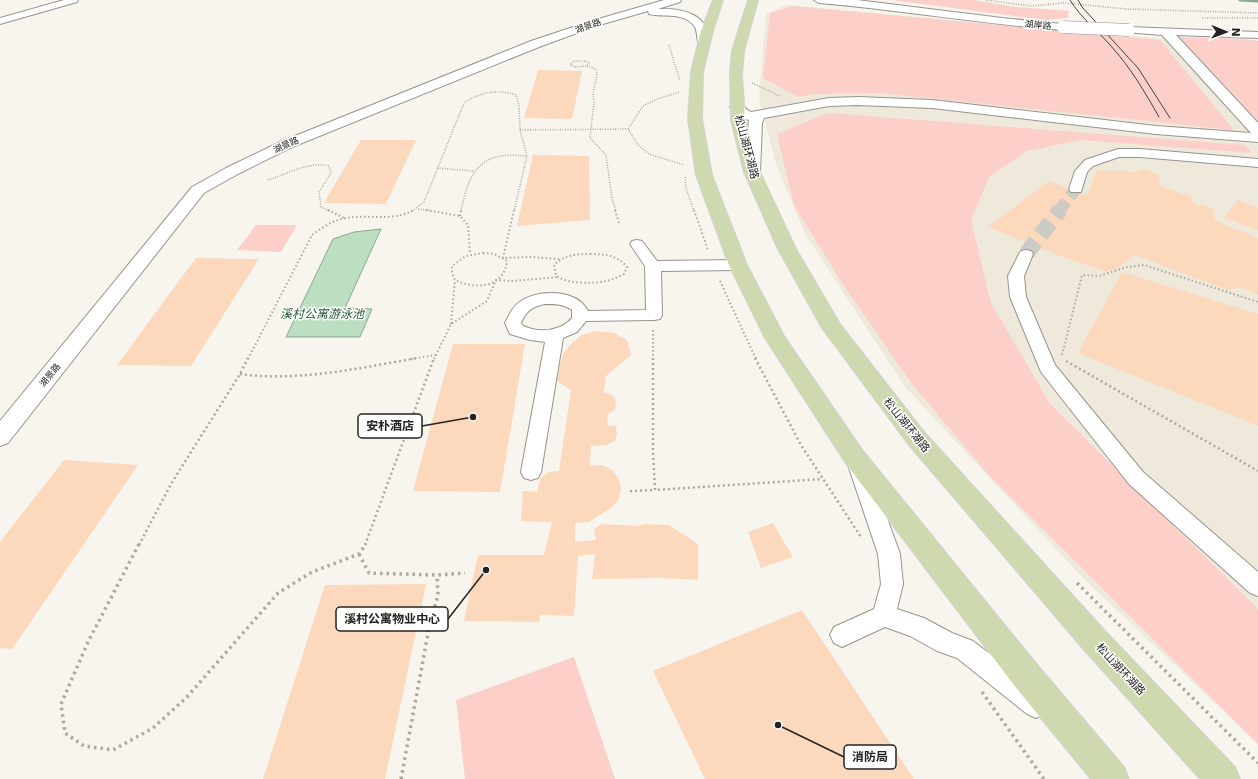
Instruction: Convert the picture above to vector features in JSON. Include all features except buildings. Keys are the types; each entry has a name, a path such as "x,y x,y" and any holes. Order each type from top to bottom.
{"main road":[{"path":"718,0 704,43 697,72 695,119 704,175 738,265 775,338 855,458 1028,678 1105,771"},
{"name":"松山湖环湖路","path":"753,0 738,50 736,74 738,120 752,172 787,249 832,328 917,439 1096,642 1223,779"}],"street":[{"path":"0,21 74,0"},
{"name":"湖景路","path":"0,437 198,190 285,144 535,44 612,18 676,0"},
{"name":"湖岸路","path":"819,0 874,4 1002,22 1063,27 1166,32 1176,31 1258,36"},
{"path":"612,18 648,13 678,13 690,17 698,23 702,30 704,43"},
{"path":"1166,32 1198,65 1258,132"},
{"path":"737,107 743,114 751,116 829,102 858,101 932,104 1156,130 1258,138"},
{"path":"752,172 755,123 764,114"},
{"path":"1076,189 1081,171 1088,163 1118,153 1140,153 1258,163"},
{"path":"582,316 654,315 653,266 637,244"},
{"path":"1026,254 1016,276 1018,297 1047,368 1136,478 1258,586"},
{"path":"653,266 738,265"},
{"path":"562,299 571,302 579,307 582,316 579,323 564,332 555,335 524,334 516,330 513,323 521,307 528,303 540,300 562,299"},
{"path":"531,472 555,335"},
{"path":"855,458 889,554 892,584 884,616"},
{"path":"842,634 884,616 916,626 946,643 964,649 1026,696 1105,771"}],"path":[{"path":"986,0 1031,6 1064,3 1127,9 1258,13"},
{"path":"588,66 589,63 580,60 574,61 570,65 576,68 588,66 596,69 597,75 593,94 594,102 590,138 602,149 606,156 612,199 619,222"},
{"path":"628,129 643,106 660,98 683,91"},
{"path":"455,280 470,286 486,285 504,274 507,267 507,261 494,254 470,254 460,259 452,266 452,273 455,280 451,324 436,355 368,542 359,554 312,572 278,592 187,697 153,728 114,750 84,746 65,733 62,704 88,642 170,484 240,374 312,236 323,226 344,218 393,217 410,214 417,209 424,202 464,102 472,96 495,92 508,92 516,95 519,105 520,130 527,156 503,258"},
{"path":"520,130 628,129"},
{"path":"628,129 638,145 649,154 684,165"},
{"path":"460,216 466,186 473,171 484,161 498,156 527,156"},
{"path":"268,180 291,173 300,167 320,163 329,166 331,173 319,192 321,207 344,218"},
{"path":"437,168 456,168 473,171"},
{"path":"417,209 460,216 468,225 470,254"},
{"path":"496,280 512,281 559,277 568,280 602,282 624,274 627,267 623,261 614,255 578,254 559,259 503,258"},
{"path":"559,259 554,265 554,272 559,277"},
{"path":"1258,302 1144,265 1126,267 1118,272 1093,278 1082,275 1061,358 1258,471"},
{"path":"451,324 487,301 496,280"},
{"path":"654,315 653,453 655,490"},
{"path":"240,374 263,377 344,371 436,355"},
{"path":"630,491 822,479"},
{"path":"359,554 369,573 437,575 465,573"},
{"path":"401,779 429,628 438,595 437,575"},
{"path":"1073,578 1106,613 1258,763"}],"shaded area":[{"path":"891,0 974,0 1016,7 1069,11 1068,18 1046,20"},
{"path":"786,5 1157,38 1237,38 1258,41 1258,744 1083,578 906,388 805,234 776,164 759,99 766,14"},
{"path":"793,6 1160,40 1234,130 880,93 813,94 798,97 763,78 770,13"},
{"path":"1179,37 1258,41 1258,121"},
{"path":"828,113 1244,145 1252,153 1081,140 1027,151 989,177 971,220 991,303 1050,404 1258,609 1258,744 988,474 912,384 842,283 794,205 777,134"},
{"path":"256,225 297,225 281,252 237,250"},
{"path":"574,657 615,779 465,779 456,700"}],"water":[{"name":"溪村公寓游泳池","path":"381,229 345,308 372,309 360,337 286,337 333,239 354,232"}],"waterway":[{"path":"1240,0 1258,1"}],"tunnel":[{"path":"1059,211 1076,189"},
{"path":"1026,254 1060,210"}],"tram line":[{"path":"1070,0 1079,13 1125,62 1159,117"},
{"path":"1078,0 1082,7 1138,68 1170,118"}],"place":[{"name":"安朴酒店","path":"473,417"},
{"name":"溪村公寓物业中心","path":"486,570"},
{"name":"消防局","path":"778,725"}]}
